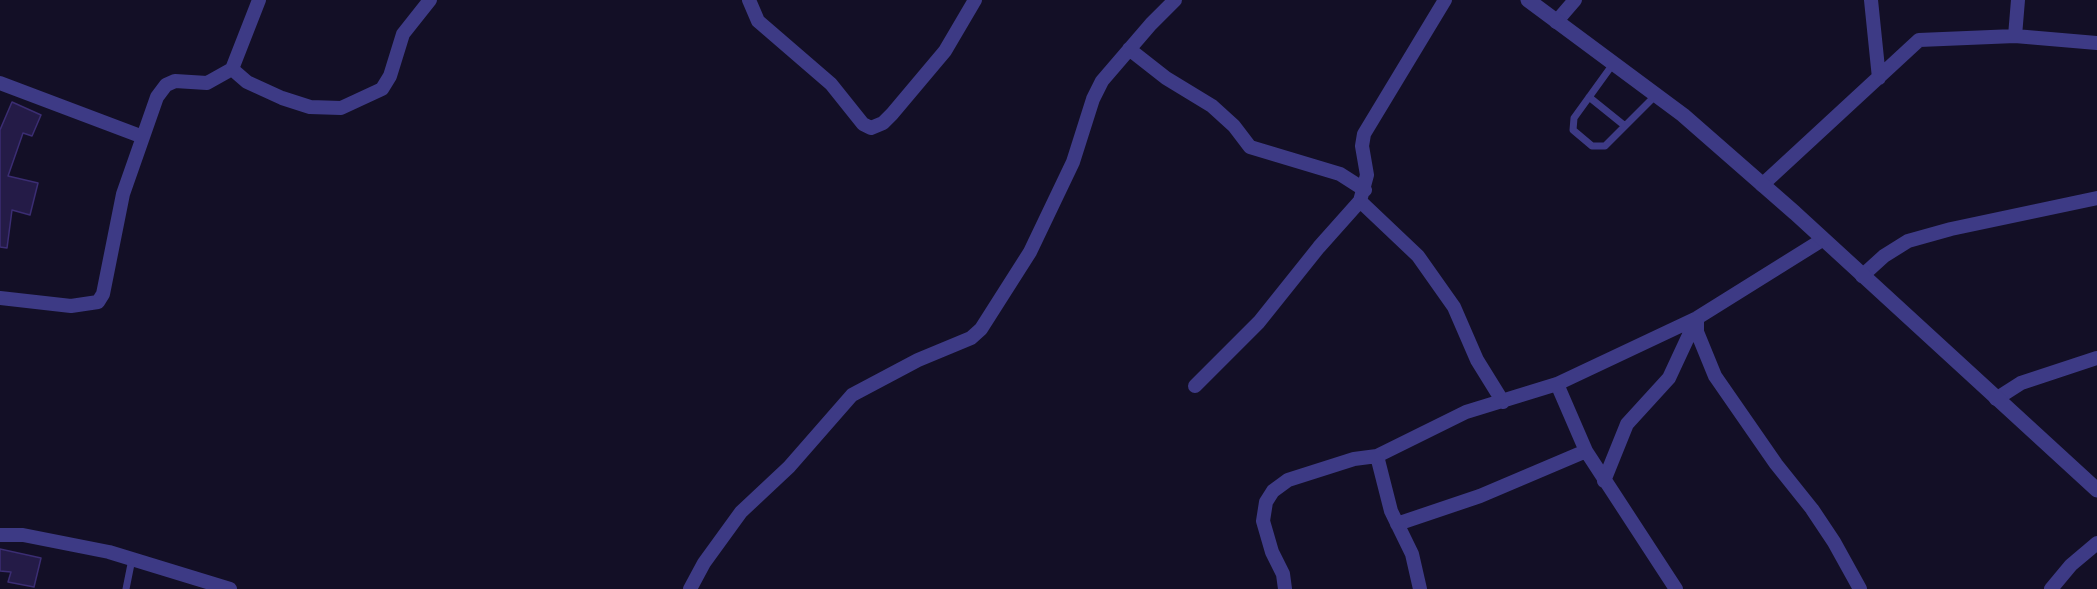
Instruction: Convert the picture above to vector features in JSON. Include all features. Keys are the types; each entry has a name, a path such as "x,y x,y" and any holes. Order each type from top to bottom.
{"street":[{"path":"0,298 71,306 98,302 103,294 123,194 158,97 166,85 175,81 207,83 232,69 259,0"},
{"path":"232,69 247,82 282,98 310,107 341,108 382,89 390,76 403,34 430,0"},
{"path":"749,0 758,21 831,84 863,124 871,128 883,123 892,114 945,51 975,0"},
{"path":"690,589 704,563 741,512 789,466 852,395 918,360 971,338 981,329 1030,252 1073,162 1093,99 1102,81 1175,0"},
{"path":"1195,386 1265,316 1325,239 1363,195 1367,175 1362,146 1364,134 1445,0"},
{"path":"1528,0 1656,95 1762,185 2097,490"},
{"path":"1556,22 1575,0"},
{"path":"1871,0 1879,78"},
{"path":"2015,36 2018,0"},
{"path":"1762,185 1919,40 2015,36 2097,43"},
{"path":"1129,49 1166,78 1212,106 1234,126 1250,147 1340,174 1363,195 1418,256 1454,307 1477,360 1503,402"},
{"path":"0,82 143,137"},
{"path":"1862,276 1884,256 1908,241 1951,229 2097,198"},
{"path":"1285,589 1283,574 1272,552 1263,521 1266,502 1273,491 1288,480 1354,459 1377,456 1466,412 1557,384 1697,318 1822,240"},
{"path":"1604,481 1627,424 1669,378 1697,318"},
{"path":"1697,318 1697,332 1715,376 1776,464 1812,509 1834,542 1860,589"},
{"path":"1996,399 2021,383 2097,358"},
{"path":"1557,384 1586,451 1676,589"},
{"path":"1397,524 1480,496 1586,451"},
{"path":"1377,456 1397,524 1412,554 1420,589"},
{"path":"0,535 23,535 132,559 230,589"},
{"path":"2051,589 2071,565 2097,543"}],"lane":[{"path":"1613,64 1572,124 1573,130 1592,146 1605,146 1656,95"},
{"path":"1589,97 1625,126"},
{"path":"126,589 132,559"}],"building":[{"path":"12,102 41,115 32,136 23,133 8,176 38,183 30,215 12,210 7,248 0,247 0,130"},
{"path":"0,549 41,558 34,587 8,582 11,572 0,571"}]}
